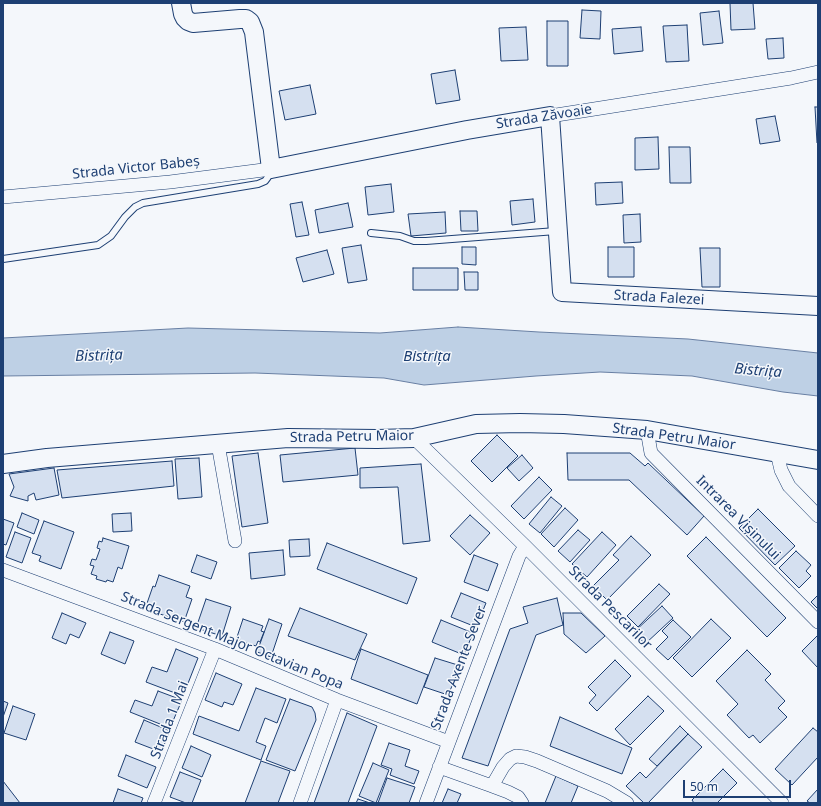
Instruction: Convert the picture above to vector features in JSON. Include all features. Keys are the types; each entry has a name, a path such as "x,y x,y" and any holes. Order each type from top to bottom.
{"street":[{"path":"181,3 182,14 188,21 193,23 240,19 246,19 250,22 254,32 271,168"},
{"name":"Strada Zăvoaie","path":"271,168 550,116 784,79 818,72"},
{"name":"Strada Falezei","path":"550,116 562,292 818,306"},
{"name":"Strada Victor Babeș","path":"3,197 170,182 271,168"},
{"name":"Strada Petru Maior","path":"3,464 47,458 288,438 414,438 476,424 564,424 647,430 818,460"},
{"name":"Intrarea Vișinului","path":"647,430 651,453 818,622"},
{"name":"Strada Pescarilor","path":"414,438 525,546 782,803"},
{"path":"218,444 235,541"},
{"path":"777,453 781,470 789,486 818,516"},
{"name":"Strada Axente Sever","path":"426,803 519,556 525,546"},
{"name":"Strada Sergent Major Octavian Popa","path":"3,570 215,649 338,700 448,742"},
{"name":"Strada 1 Mai","path":"154,803 215,649"},
{"path":"300,803 338,700"},
{"path":"492,786 503,767 510,760 516,756 525,757 607,791 627,803"},
{"path":"439,767 508,792 518,797 522,803"}],"lane":[{"path":"3,259 98,245 110,236 135,207 143,203 258,184 265,181 271,168"},
{"path":"371,233 400,236 414,241 426,241 558,231"}],"water":[{"name":"Bistrița","path":"458,327 688,339 818,353 818,396 783,392 692,376 600,372 424,385 384,378 255,373 3,376 3,338 188,328 380,333"}],"building":[{"path":"730,3 753,3 755,29 731,30"},
{"path":"582,10 601,11 600,39 580,38"},
{"path":"719,11 723,43 703,45 700,13"},
{"path":"547,21 568,21 568,66 547,66"},
{"path":"687,25 689,61 666,62 663,26"},
{"path":"526,27 528,60 501,61 499,28"},
{"path":"641,27 643,51 614,54 612,29"},
{"path":"783,38 784,58 768,59 766,39"},
{"path":"455,70 460,100 436,104 431,74"},
{"path":"310,85 316,114 285,120 279,91"},
{"path":"815,107 818,107 818,143 817,143"},
{"path":"775,116 780,141 760,144 756,119"},
{"path":"658,137 659,169 635,170 635,138"},
{"path":"669,147 690,147 691,183 670,183"},
{"path":"622,182 623,203 596,205 595,183"},
{"path":"391,184 394,212 368,215 365,187"},
{"path":"533,199 535,222 512,225 510,201"},
{"path":"302,202 309,235 296,237 290,204"},
{"path":"348,203 353,227 319,233 315,210"},
{"path":"460,211 477,211 478,231 461,231"},
{"path":"445,212 446,233 411,236 408,214"},
{"path":"640,214 641,242 624,243 623,215"},
{"path":"361,245 367,280 348,283 342,248"},
{"path":"462,247 476,247 476,265 462,264"},
{"path":"608,247 634,247 634,277 608,277"},
{"path":"700,248 720,248 720,287 702,287"},
{"path":"327,250 334,274 303,282 296,258"},
{"path":"413,268 458,268 458,290 413,290"},
{"path":"464,272 478,272 478,290 465,290"},
{"path":"497,435 518,456 492,482 471,461"},
{"path":"355,448 358,475 283,482 280,455"},
{"path":"258,453 268,523 242,527 232,456"},
{"path":"567,453 630,453 645,466 648,463 704,516 687,535 629,480 568,480"},
{"path":"522,455 533,468 519,481 507,468"},
{"path":"199,458 202,497 178,499 175,459"},
{"path":"172,461 174,486 62,498 57,470"},
{"path":"421,464 430,541 403,544 398,487 360,488 360,468"},
{"path":"54,468 59,495 36,500 34,493 28,496 28,501 10,496 14,487 9,474"},
{"path":"539,477 552,490 524,519 511,506"},
{"path":"551,497 562,506 540,533 529,524"},
{"path":"565,508 578,520 554,547 541,534"},
{"path":"758,509 795,546 775,565 739,528"},
{"path":"22,513 39,520 34,534 17,527"},
{"path":"131,513 132,531 113,532 112,514"},
{"path":"470,515 490,533 470,555 450,536"},
{"path":"3,519 14,523 6,545 3,544"},
{"path":"44,521 74,532 61,569 39,561 41,556 32,553"},
{"path":"578,530 590,540 570,562 558,551"},
{"path":"15,532 31,538 22,563 6,557"},
{"path":"602,532 616,545 587,577 572,564"},
{"path":"631,536 651,555 607,600 593,586 619,560 613,555"},
{"path":"706,537 786,618 767,637 687,556"},
{"path":"103,538 129,546 122,569 118,567 113,582 107,580 106,582 96,579 97,576 91,574 94,566 90,565 92,559 96,560 100,549 97,548 99,541 102,542"},
{"path":"309,539 310,556 290,557 289,540"},
{"path":"327,543 417,578 407,604 317,569"},
{"path":"283,550 285,575 251,579 249,553"},
{"path":"796,551 811,565 806,571 811,576 799,588 779,568"},
{"path":"197,555 217,562 211,579 191,572"},
{"path":"474,555 498,564 488,591 464,582"},
{"path":"159,575 190,586 186,597 192,599 184,622 145,609 153,586 155,587"},
{"path":"659,584 670,594 638,627 627,616"},
{"path":"461,593 486,603 476,627 451,617"},
{"path":"818,595 818,609 811,602"},
{"path":"557,598 563,625 536,635 488,766 462,758 510,629 528,623 523,607"},
{"path":"206,599 231,607 222,636 196,628"},
{"path":"662,606 673,618 645,644 634,632"},
{"path":"300,608 367,634 355,660 288,636"},
{"path":"62,613 86,623 79,638 70,634 66,644 52,638"},
{"path":"563,613 581,613 605,636 586,653 564,634"},
{"path":"243,619 263,626 261,631 264,632 260,642 258,641 256,646 236,640"},
{"path":"269,619 282,624 271,657 257,652"},
{"path":"711,619 731,638 692,677 673,658"},
{"path":"441,620 473,633 464,655 432,642"},
{"path":"673,620 691,637 668,660 656,649 668,637 662,631"},
{"path":"110,632 134,641 125,664 101,654"},
{"path":"818,635 818,668 802,651"},
{"path":"176,649 198,658 183,696 146,682 152,667 167,672"},
{"path":"361,649 428,675 417,704 351,679"},
{"path":"747,650 771,674 765,680 785,701 778,708 787,717 760,743 753,735 749,738 727,715 738,704 716,681"},
{"path":"435,658 461,666 448,695 424,687"},
{"path":"615,660 631,676 597,711 589,703 596,695 588,687"},
{"path":"216,673 242,684 233,705 224,702 222,707 205,700"},
{"path":"256,688 286,699 277,723 265,718 256,742 266,746 261,760 193,734 199,716 239,731"},
{"path":"158,691 182,700 170,728 130,712 135,700 152,706"},
{"path":"648,696 664,711 630,745 615,729"},
{"path":"290,699 312,707 316,720 295,771 266,760"},
{"path":"3,701 8,703 3,717"},
{"path":"13,706 35,714 26,740 4,733"},
{"path":"347,713 377,726 348,803 314,803"},
{"path":"560,717 632,748 622,774 550,746"},
{"path":"144,720 170,731 161,752 135,742"},
{"path":"680,726 688,734 657,766 649,759"},
{"path":"813,728 818,732 818,757 792,785 775,769"},
{"path":"688,734 702,747 648,803 644,803 626,786 640,772 646,778"},
{"path":"389,743 410,750 405,766 419,771 414,784 390,775 392,769 381,765"},
{"path":"191,746 211,755 202,777 182,768"},
{"path":"126,755 156,767 147,788 118,776"},
{"path":"261,761 290,771 278,803 245,803"},
{"path":"373,763 389,770 376,803 359,796"},
{"path":"723,769 737,783 717,803 694,803 692,800"},
{"path":"180,772 201,780 192,803 186,803 170,797"},
{"path":"556,776 578,786 571,803 545,803"},
{"path":"387,778 415,787 409,803 378,803"},
{"path":"3,781 20,803 3,803"},
{"path":"118,789 143,798 141,803 113,803"},
{"path":"448,789 461,794 457,803 442,803"},
{"path":"818,789 818,803 810,803 807,801"},
{"path":"358,799 370,803 356,803"}]}
